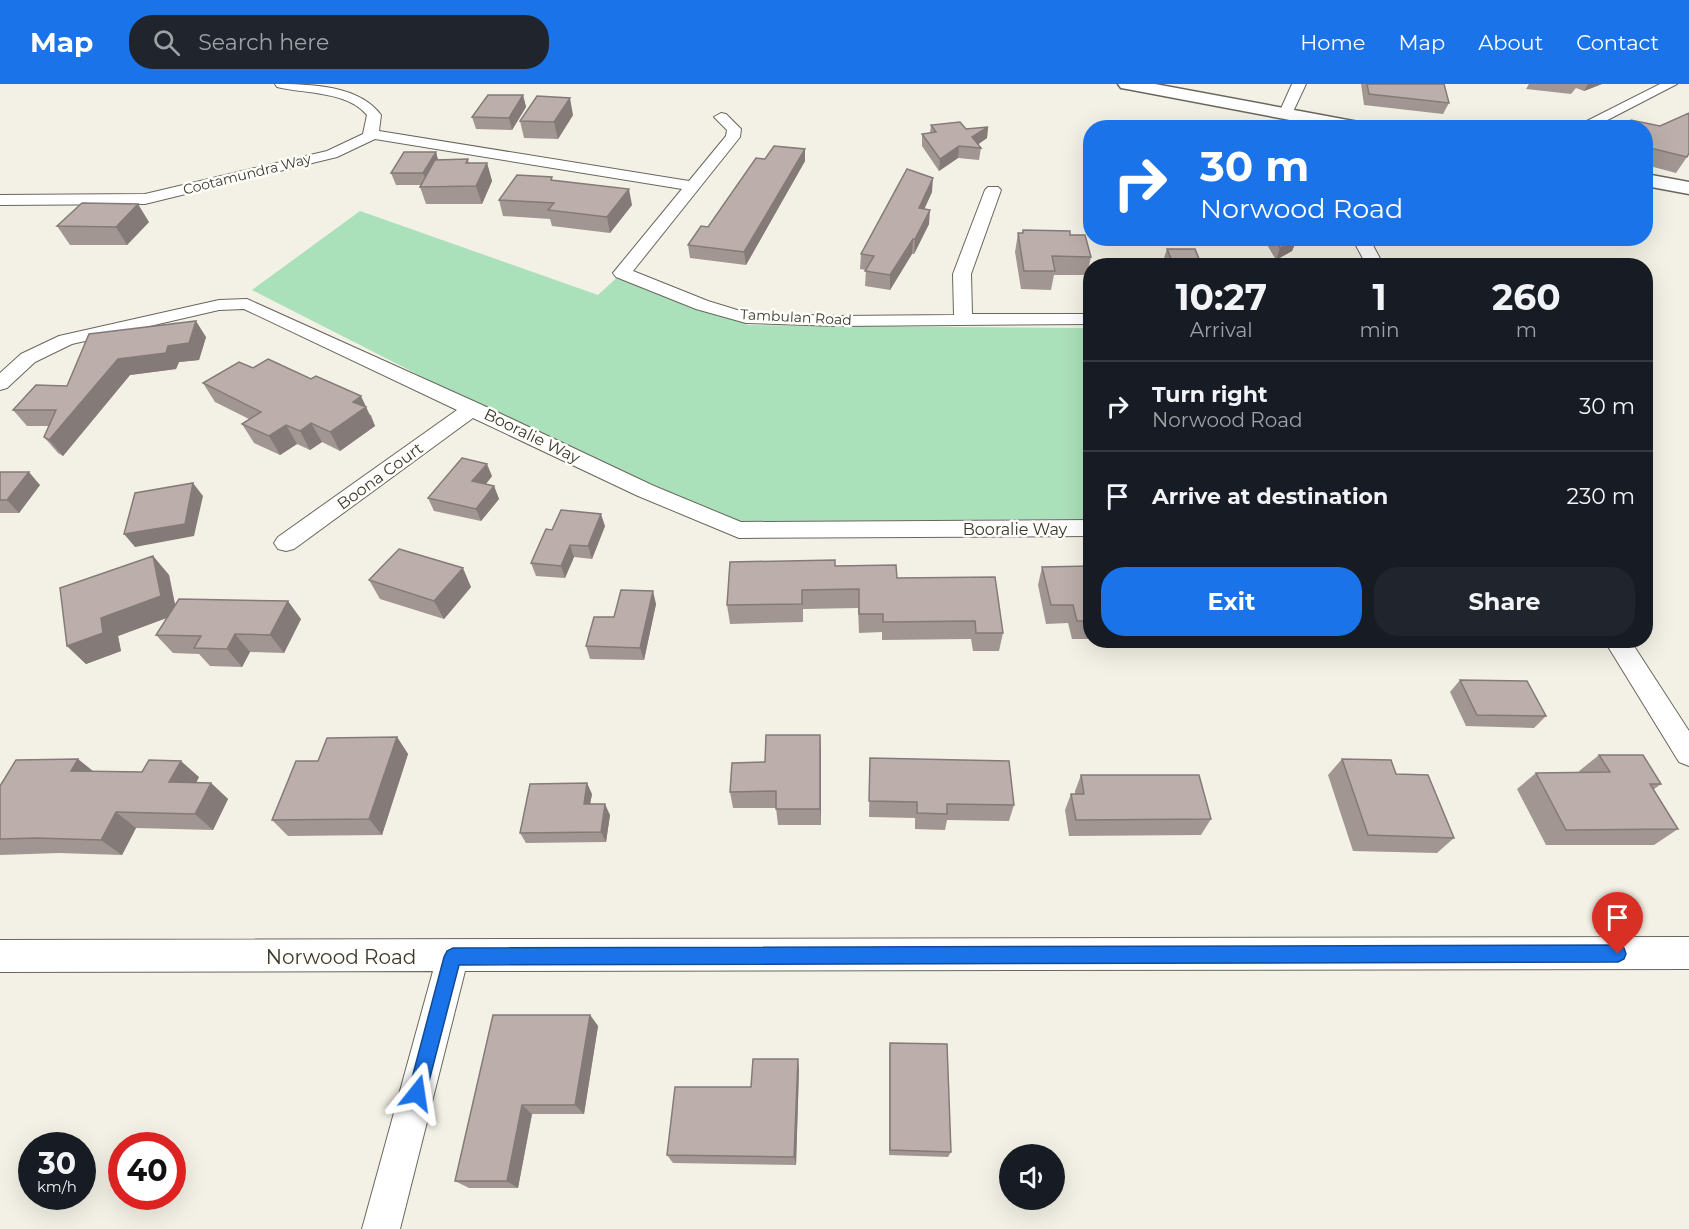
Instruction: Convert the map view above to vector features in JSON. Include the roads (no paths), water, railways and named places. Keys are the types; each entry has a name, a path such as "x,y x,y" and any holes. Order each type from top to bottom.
{"main road":[{"path":"1127,84 1275,120"},
{"path":"1653,181 1689,188"}],"street":[{"path":"282,84 340,95 365,105 374,116 371,134 693,186"},
{"path":"1288,120 1299,84"},
{"path":"1596,120 1670,84"},
{"name":"Tambulan Road","path":"721,117 734,129 733,137 622,273 702,305 746,318 838,321 1083,320"},
{"name":"Cootamundra Way","path":"0,200 145,200 332,153 354,145 371,134"},
{"path":"963,319 962,274 993,190"},
{"name":"Booralie Way","path":"0,384 28,358 66,340 219,305 247,304 638,487 739,530 1083,528"},
{"name":"Boona Court","path":"286,543 473,408"},
{"path":"1621,648 1689,754"},
{"name":"Norwood Road","path":"0,956 453,957 1689,953"},
{"path":"381,1229 453,957"}]}
